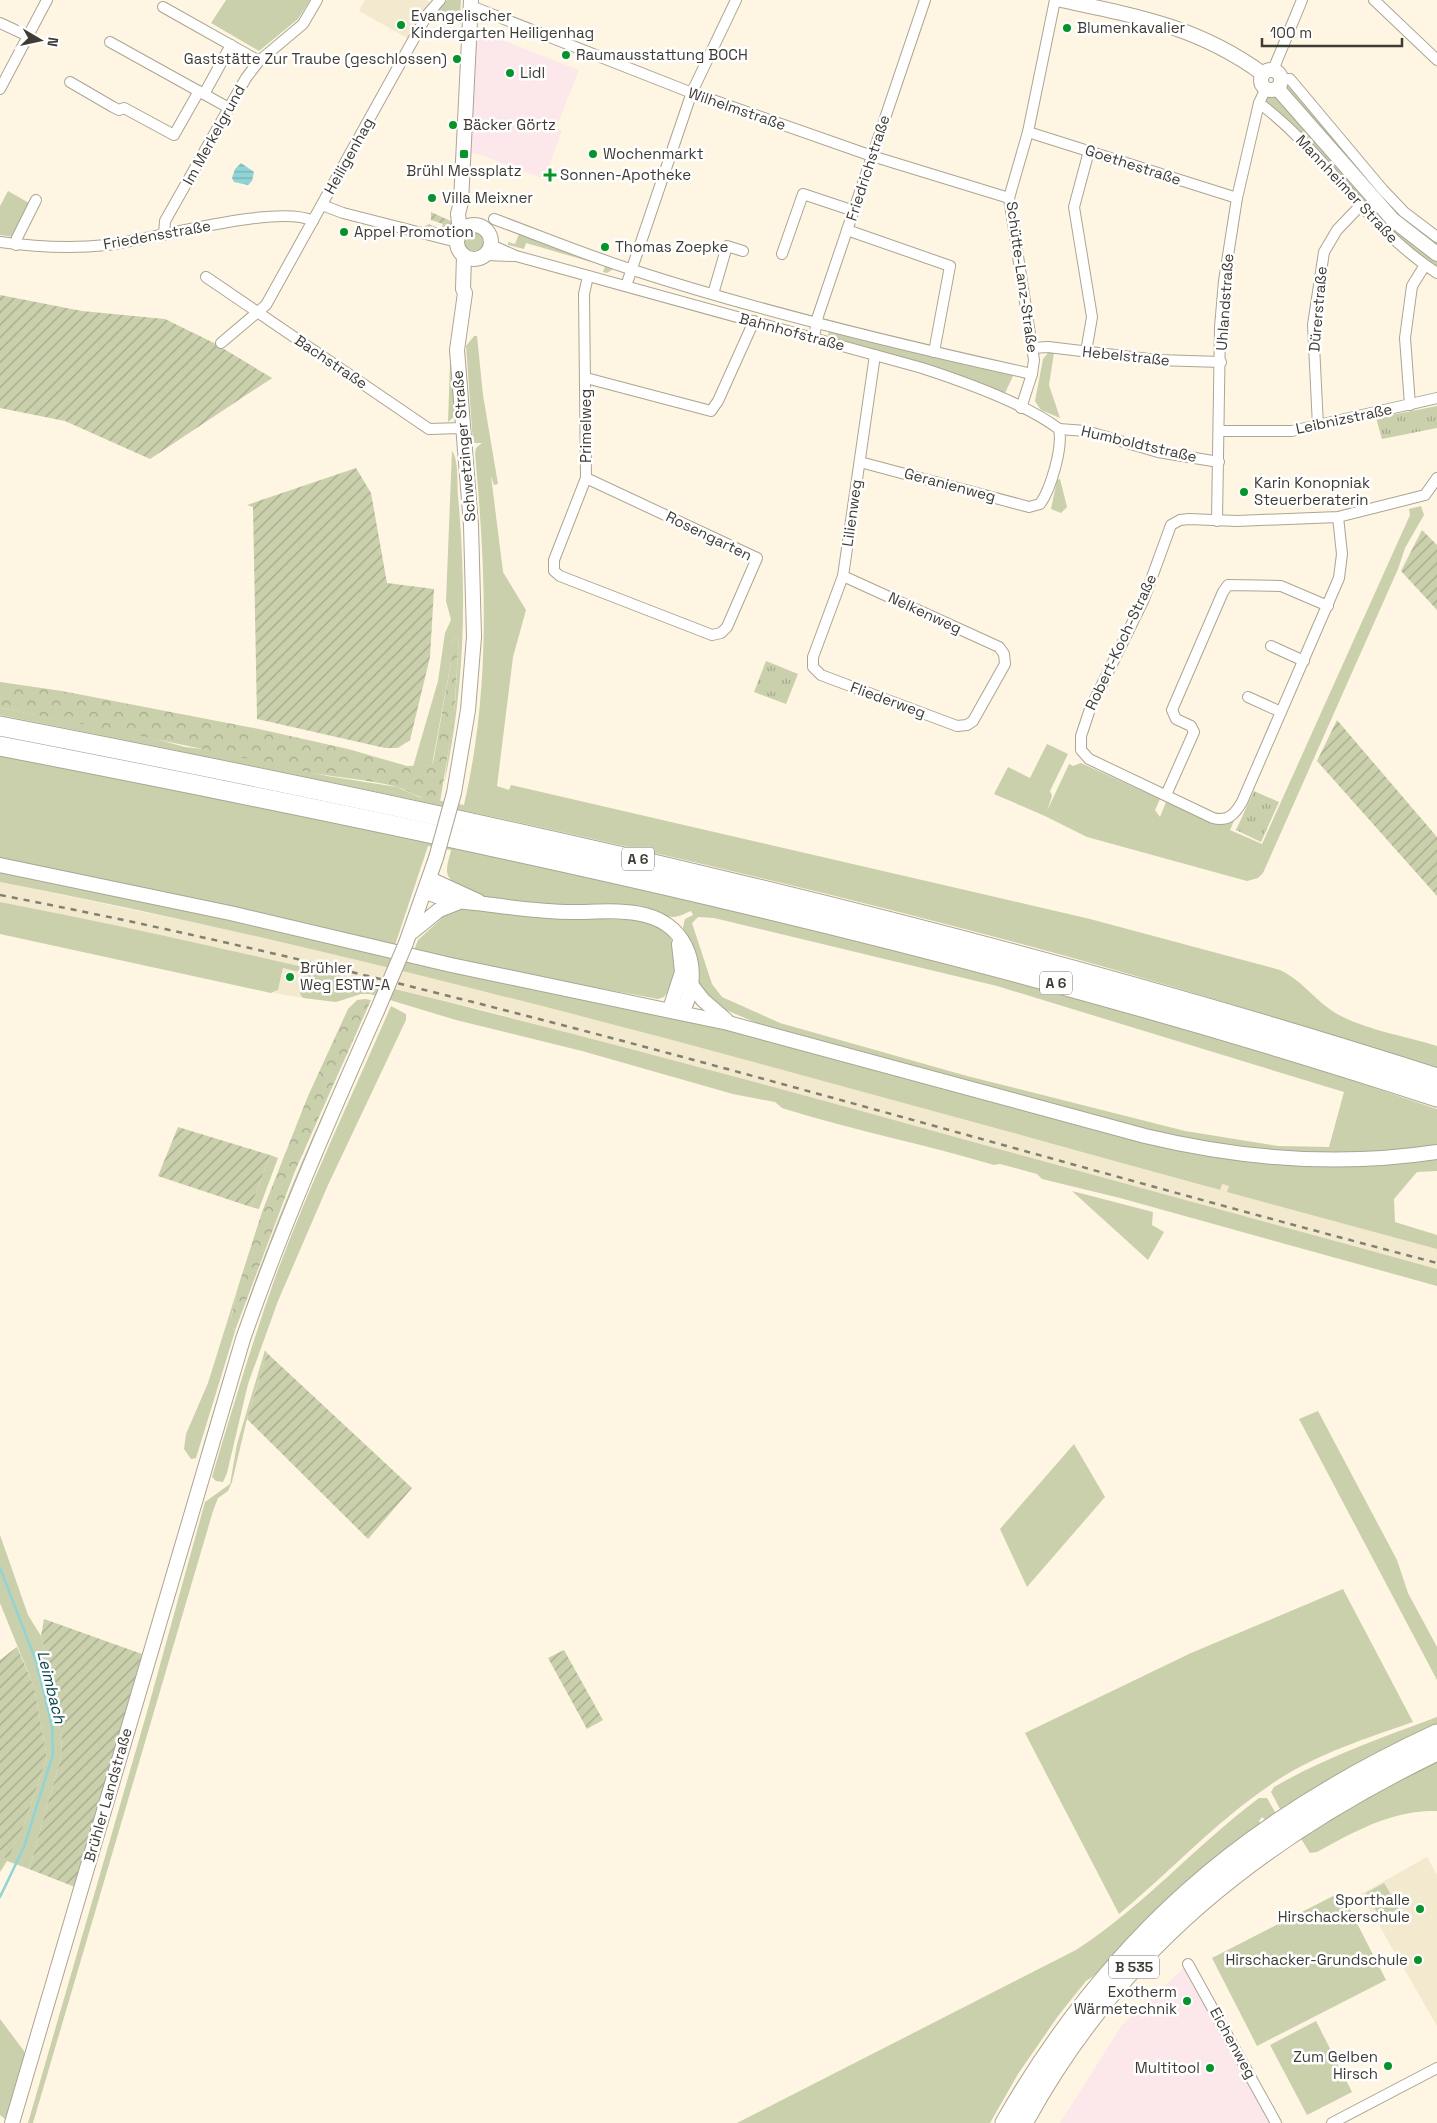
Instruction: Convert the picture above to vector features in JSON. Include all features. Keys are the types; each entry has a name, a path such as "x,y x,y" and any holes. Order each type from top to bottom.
{"highway":[{"name":"A 6","path":"0,726 396,806 787,894 1100,976 1308,1037 1437,1078"},
{"name":"A 6","path":"0,746 374,820 762,908 1087,992 1206,1026 1437,1097"},
{"name":"B 535","path":"1004,2123 1042,2060 1095,1988 1144,1934 1193,1887 1240,1849 1319,1796 1365,1770 1437,1734"},
{"name":"B 535","path":"1023,2123 1056,2067 1096,2011 1152,1948 1208,1894 1251,1860 1302,1825 1375,1782 1437,1751"}],"main road":[{"name":"Mannheimer Straße","path":"1061,0 1164,23 1187,31 1239,56 1272,80 1393,220 1437,254"},
{"path":"461,202 473,224 487,230 485,253 464,256 458,237 471,3"},
{"path":"458,237 473,224"},
{"name":"Schwetzinger Straße","path":"465,293 469,290 485,253"},
{"name":"Schwetzinger Straße","path":"377,1011 408,939 428,885 454,793 468,710 474,600 471,525 457,350 465,293 463,289 464,256"},
{"path":"0,865 230,913 451,965 728,1023 1135,1134 1193,1147 1299,1160 1377,1159 1437,1152"},
{"path":"428,885 457,902 531,911 636,913 662,922 678,936 690,952 693,972 692,986 676,1011"},
{"path":"428,885 484,904"},
{"path":"408,939 439,910 457,902"},
{"path":"676,1011 682,972 678,936"},
{"path":"692,986 703,1000 728,1023"},
{"name":"Brühler Landstraße","path":"12,2123 243,1339 273,1253 311,1159 377,1011"}],"street":[{"path":"0,89 47,0"},
{"name":"Im Merkelgrund","path":"164,235 165,221 259,61 303,24 318,0"},
{"name":"Heiligenhag","path":"221,343 258,313 275,292 427,15 440,0"},
{"path":"626,286 692,92 736,0"},
{"name":"Friedrichstraße","path":"814,337 817,321 926,0"},
{"name":"Schütte-Lanz-Straße","path":"1021,408 1032,374 1034,360 1009,198 1028,132 1056,0"},
{"name":"Uhlandstraße","path":"1217,521 1220,431 1220,327 1224,281 1237,198 1259,103 1272,80 1302,0"},
{"path":"1374,0 1437,60"},
{"name":"Wilhelmstraße","path":"471,3 692,92 872,156 1009,198"},
{"path":"163,7 259,61"},
{"path":"0,23 28,36"},
{"path":"110,42 230,108"},
{"path":"70,82 113,107 119,110 124,108 174,135 230,45"},
{"name":"Mannheimer Straße","path":"1272,80 1290,79 1383,190 1404,212 1433,235"},
{"name":"Mannheimer Straße","path":"1259,103 1305,143 1360,206 1388,234 1437,273"},
{"name":"Goethestraße","path":"1028,132 1237,198"},
{"path":"1086,352 1092,317 1074,207 1089,151"},
{"path":"782,254 803,194 854,212"},
{"path":"16,245 17,238 36,200"},
{"path":"322,205 343,214 458,237"},
{"name":"Dürerstraße","path":"1318,426 1313,325 1324,252 1337,230 1360,206"},
{"name":"Friedensstraße","path":"0,242 61,248 106,245 248,219 306,217 314,221"},
{"name":"Bahnhofstraße","path":"494,219 632,270 713,294 934,352 1032,374"},
{"path":"1433,235 1437,223"},
{"path":"848,230 950,266 934,352"},
{"path":"713,294 727,246 743,251"},
{"name":"Bahnhofstraße","path":"485,253 516,256 814,337 958,380 1021,408 1059,429"},
{"path":"1410,405 1405,338 1412,286 1425,265"},
{"name":"Primelweg","path":"554,571 554,560 586,478 584,294 588,276"},
{"name":"Bachstraße","path":"206,278 429,429 462,428"},
{"path":"586,378 711,411 718,401 754,321"},
{"name":"Hebelstraße","path":"1032,348 1048,347 1158,360 1221,362"},
{"name":"Lilienweg","path":"813,667 813,657 843,576 875,355"},
{"name":"Leibnizstraße","path":"1220,431 1292,431 1437,398"},
{"name":"Geranienweg","path":"860,462 1029,506 1040,504 1047,495 1061,440 1059,429"},
{"name":"Humboldtstraße","path":"1059,429 1086,431 1158,452 1219,462"},
{"name":"Rosengarten","path":"554,571 560,576 712,635 721,633 727,627 757,558 586,478"},
{"path":"1217,521 1338,516 1425,495 1432,489 1437,478"},
{"path":"1328,606 1281,586 1228,585 1223,592 1172,710 1176,719 1191,726 1194,732 1166,795 1219,820 1232,816 1242,802 1328,606 1341,566 1338,516"},
{"name":"Robert-Koch-Straße","path":"1166,795 1089,759 1081,750 1081,736 1090,709 1144,599 1171,525 1180,520 1188,519 1217,521"},
{"name":"Nelkenweg","path":"843,576 999,647 1004,654 1005,664 973,721 967,725"},
{"path":"1270,646 1304,661"},
{"name":"Fliederweg","path":"813,667 821,675 957,726 967,725"},
{"path":"1248,697 1281,712"},
{"name":"Eichenweg","path":"1188,1964 1274,2122"},
{"path":"1332,2123 1437,2068"}],"shaded area":[{"name":"Evangelischer Kindergarten Heiligenhag","path":"365,0 426,0 430,2 409,39 359,11"},
{"path":"477,30 579,70 556,128 562,131 544,179 478,154 470,153"},
{"path":"0,882 215,927 425,975 723,1053 1219,1190 1221,1184 1229,1186 1228,1192 1437,1249 1437,1269 488,1011 211,946 0,902"},
{"path":"284,967 305,973 300,994 303,998 274,993 278,990"},
{"name":"Hirschacker-Grundschule","path":"1427,1857 1437,1875 1437,2026 1361,1894"},
{"path":"1188,1964 1271,2123 1060,2123 1122,2025"}],"green space":[{"path":"226,0 310,0 298,19 259,51 211,23"},
{"path":"447,0 461,0 460,21 437,11"},
{"path":"1285,80 1437,241 1437,249 1396,216 1334,147 1284,84"},
{"path":"1269,94 1277,96 1437,259 1437,266 1390,229 1309,143 1265,103 1264,98"},
{"path":"8,191 29,203 30,209 14,237 0,235 0,206"},
{"path":"431,212 453,222 452,227 442,231 423,227 429,224 441,229 443,224 431,220"},
{"path":"470,231 478,231 484,237 484,245 478,251 470,251 464,245 464,237"},
{"path":"519,234 616,267 607,273 603,272 605,266 526,243 524,249 508,245 508,242 515,244"},
{"path":"0,295 82,311 165,319 214,343 272,378 150,459 65,421 0,408"},
{"path":"829,330 1014,374 1004,395 946,370 828,336"},
{"path":"474,336 477,336 483,395 498,484 494,485 491,476 503,572 526,610 513,657 497,786 509,790 511,785 1090,919 1280,970 1296,980 1325,1006 1341,1016 1376,1029 1437,1046 1437,1068 1113,969 802,888 669,856 402,797 0,715 0,708 137,734 185,747 212,750 327,776 397,787 419,797 464,805 479,717 484,630 482,542 475,454 476,448 482,443 473,443 466,346"},
{"path":"1048,353 1054,353 1049,385 1060,418 1041,410 1035,401 1043,359"},
{"path":"452,362 455,416 448,422 450,363"},
{"path":"1437,406 1437,428 1382,439 1376,418"},
{"path":"452,451 457,466 463,569 463,605 460,677 451,748 444,784 455,704 459,634 451,643 451,662 432,765 413,767 438,681 445,633 451,620 446,601"},
{"path":"356,468 371,493 387,583 434,589 430,657 410,740 398,748 385,748 257,719 253,507 247,505"},
{"path":"1060,479 1067,507 1061,513 1051,509 1057,480"},
{"path":"1421,506 1424,515 1405,548 1398,569 1263,873 1258,878 1247,881 1087,837 994,794 1008,767 1030,778 1047,744 1068,754 1050,791 1052,796 1047,811 1069,764 1073,766 1081,763 1160,799 1155,810 1160,817 1166,802 1215,824 1234,821 1230,830 1262,844 1410,515 1409,509"},
{"path":"1422,530 1437,545 1437,610 1401,571"},
{"path":"459,634 454,718 440,802 386,784 308,772 0,708 0,682 62,691 259,729 348,749 407,766 432,765 451,662 451,643"},
{"path":"766,661 798,674 786,704 754,692"},
{"path":"1337,720 1437,837 1437,896 1317,761"},
{"path":"0,755 243,803 485,854 727,909 967,969 1299,1063 1437,1109 1437,1147 1336,1156 1198,1143 764,1026 714,1005 699,984 683,927 685,919 693,915 691,911 673,917 639,907 539,906 489,899 469,892 453,882 447,871 451,850 428,846 395,945 0,860","holes":["698,917 714,918 997,986 1344,1092 1329,1147 1278,1146 1185,1131 967,1076 780,1023 722,997 712,984 692,923"]},
{"path":"1254,791 1279,802 1261,842 1236,830"},
{"path":"0,870 766,1038 1203,1154 1437,1157 1437,1171 1417,1172 1394,1199 1395,1222 1437,1235 1437,1249 1227,1192 1229,1186 1222,1184 1220,1190 613,1024 307,948 0,882"},
{"path":"0,902 239,952 594,1039 1437,1269 1437,1286 1120,1198 1042,1179 1037,1174 1000,1164 994,1165 808,1116 782,1108 775,1102 733,1094 582,1051 456,1020 370,994 361,994 336,1002 303,998 300,994 305,973 283,968 278,990 271,993 0,934"},
{"path":"458,908 531,917 639,920 646,922 667,934 675,948 676,966 672,983 664,997 658,999 517,973 414,950 418,940 441,919 442,914"},
{"path":"357,1000 371,1000 295,1171 236,1328 232,1330 230,1323 238,1287 262,1212 308,1096 348,1009"},
{"path":"391,1006 406,1014 406,1020 328,1185 278,1301 248,1384 227,1473 223,1482 216,1481 212,1477 275,1278 316,1175"},
{"path":"371,1010 201,1453 239,1328 277,1223 315,1131"},
{"path":"178,1127 270,1155 251,1207 158,1176"},
{"path":"270,1155 278,1158 259,1209 251,1207"},
{"path":"1072,1191 1153,1212 1152,1225 1164,1232 1148,1260"},
{"path":"238,1287 231,1318 233,1330 236,1328 196,1458 191,1459 184,1449 186,1434 208,1383"},
{"path":"265,1350 267,1353 247,1419 232,1482 228,1491 218,1498 213,1511 33,2123 28,2123 147,1712 205,1502 230,1484 237,1444"},
{"path":"267,1353 412,1488 368,1539 247,1419"},
{"path":"1318,1411 1397,1560 1408,1593 1437,1647 1437,1680 1299,1419"},
{"path":"1074,1444 1105,1497 1027,1587 1000,1529"},
{"path":"0,1535 28,1615 41,1636 60,1704 62,1754 29,1869 7,1861 0,1872 0,1850 7,1860 25,1822 47,1757 34,1687 0,1603"},
{"path":"1343,1589 1413,1722 1325,1755 1276,1781 1215,1828 1119,1914 1025,1733 1191,1653"},
{"path":"44,1619 142,1654 75,1887 29,1869 62,1754 60,1704 41,1636"},
{"path":"17,1647 34,1687 47,1757 25,1822 7,1861 0,1850 0,1660"},
{"path":"564,1650 603,1720 587,1729 548,1658"},
{"path":"1437,1717 1437,1728 1268,1822 1262,1817 1259,1821 1262,1826 1101,1971 1086,1981 1058,2016 1018,2074 990,2123 737,2123 1076,1950 1124,1915 1259,1798 1267,1798 1275,1812 1280,1809 1271,1792 1274,1787 1334,1757"},
{"path":"1437,1757 1437,1811 1405,1814 1374,1823 1317,1852 1310,1853 1298,1834"},
{"path":"1384,1883 1399,1908 1381,1919 1366,1893"},
{"path":"1341,1892 1386,1980 1257,2046 1212,1958"},
{"path":"0,2019 24,2051 26,2060 5,2119 0,2115"},
{"path":"1316,2021 1352,2092 1307,2115 1270,2045"}],"water":[{"path":"241,163 254,172 252,181 248,185 234,182 232,178 235,169"}],"waterway":[{"name":"Leimbach","path":"0,1568 36,1661 52,1726 53,1754 24,1847 0,1897"}],"railway":[{"path":"0,895 182,933 542,1020 721,1067 1437,1263"}],"place":[{"name":"Evangelischer Kindergarten Heiligenhag","path":"401,25"},
{"name":"Blumenkavalier","path":"1067,28"},
{"name":"Raumausstattung BOCH","path":"566,55"},
{"name":"Gaststätte Zur Traube (geschlossen)","path":"457,59"},
{"name":"Lidl","path":"510,73"},
{"name":"Bäcker Görtz","path":"453,125"},
{"name":"Brühl Messplatz","path":"464,154"},
{"name":"Wochenmarkt","path":"593,154"},
{"name":"Sonnen-Apotheke","path":"550,175"},
{"name":"Villa Meixner","path":"432,198"},
{"name":"Appel Promotion","path":"344,232"},
{"name":"Thomas Zoepke","path":"605,247"},
{"name":"Karin Konopniak Steuerberaterin","path":"1244,492"},
{"name":"Brühler Weg ESTW-A","path":"290,977"},
{"name":"Sporthalle Hirschackerschule","path":"1420,1909"},
{"name":"Hirschacker-Grundschule","path":"1418,1960"},
{"name":"Exotherm Wärmetechnik","path":"1187,2001"},
{"name":"Zum Gelben Hirsch","path":"1388,2066"},
{"name":"Multitool","path":"1210,2068"}]}
